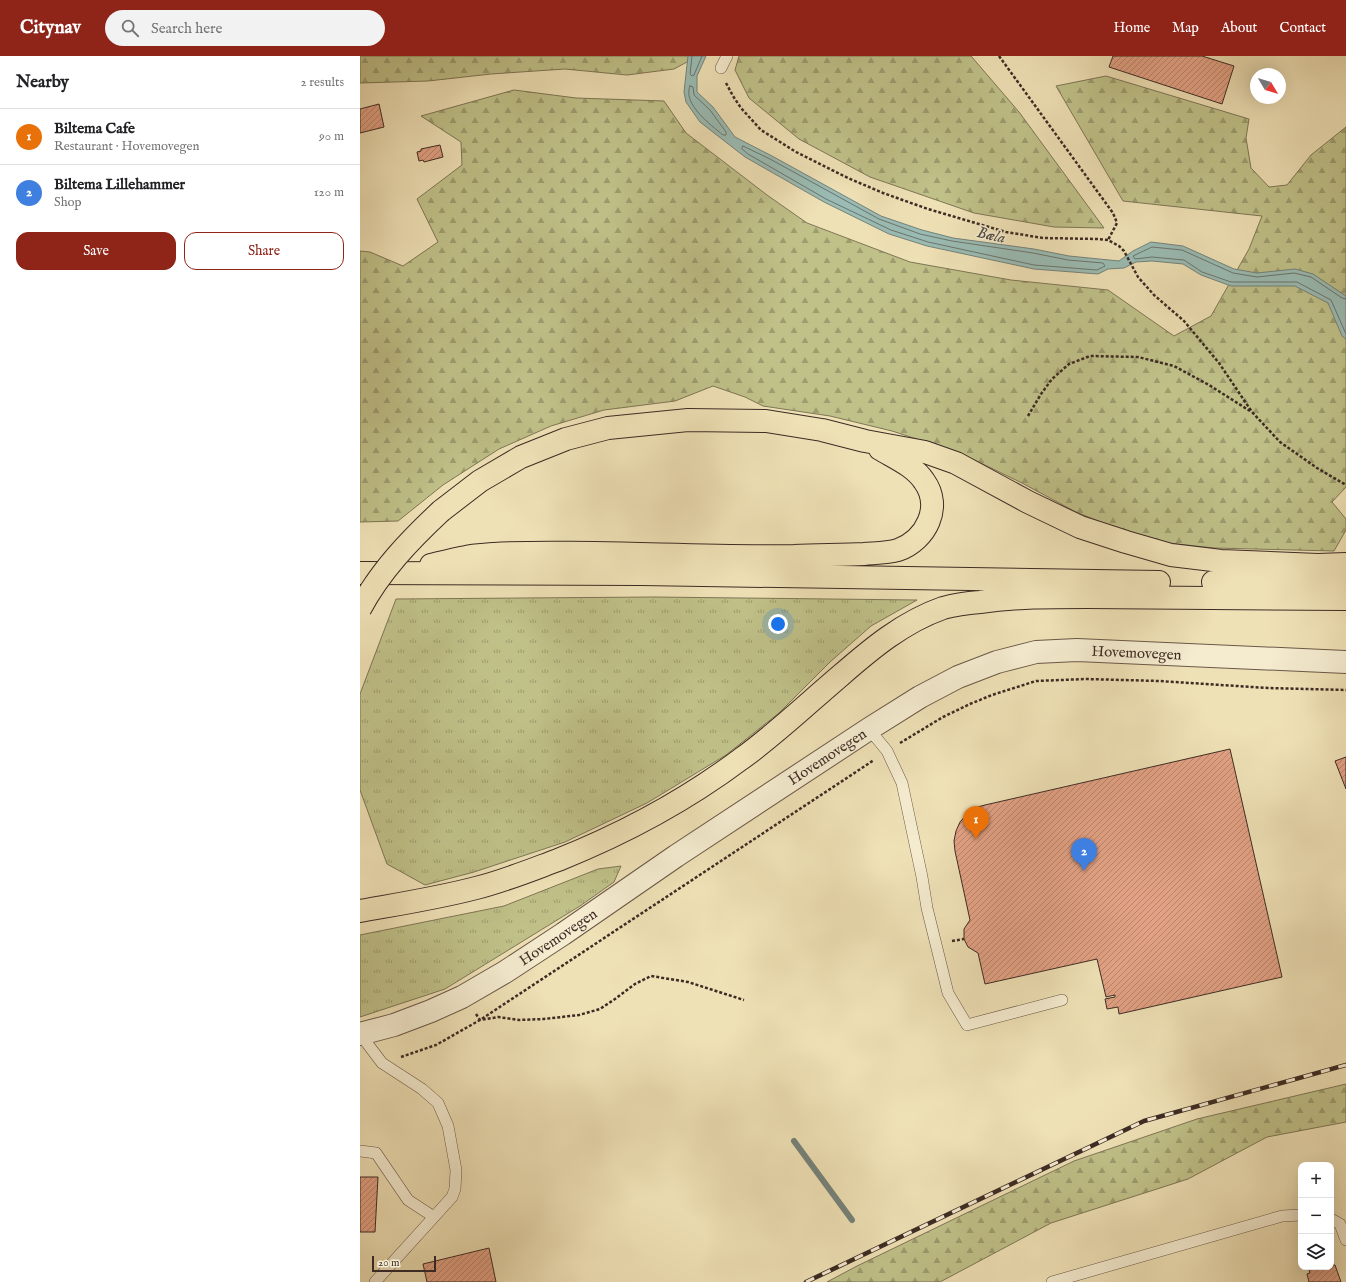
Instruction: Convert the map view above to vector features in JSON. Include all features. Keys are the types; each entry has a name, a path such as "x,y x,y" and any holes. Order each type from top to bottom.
{"highway":[{"path":"360,609 381,576 400,552 422,529 441,511 480,481 521,456 566,438 608,428 688,420 766,421 822,430 865,441 925,452 956,463 1028,502 1080,527 1171,555 1221,561 1318,565 1346,564"},
{"path":"414,574 428,566 467,557 524,552 767,556 882,553 898,550 919,538 926,528 931,516 932,504 929,492 924,482 916,472 903,462 865,441"},
{"path":"360,573 641,574 1019,581 1346,583"},
{"path":"360,912 425,900 478,887 531,871 592,846 648,818 695,790 740,760 779,730 888,636 917,620 944,608 974,602 1014,598 1160,597 1346,599"}],"street":[{"name":"Hovemovegen","path":"360,1034 394,1025 432,1011 462,997 505,972 564,934 676,856 869,729 920,697 958,677 997,662 1036,652 1077,650 1346,662"}],"lane":[{"path":"721,68 727,56"},
{"path":"869,729 887,751 902,782 927,908 948,993 967,1025 1062,1000"},
{"path":"360,1034 382,1063 422,1089 434,1099 442,1110 448,1126 456,1170 455,1189 452,1197 375,1282"},
{"path":"360,1151 376,1153 408,1200 434,1217"},
{"path":"1052,1282 1282,1216 1298,1215"},
{"path":"1334,1221 1340,1224 1346,1240"}],"path":[{"path":"999,56 1113,213 1117,223 1108,240"},
{"path":"721,68 728,88 733,96 741,108 761,130 796,152 848,178 928,209 1006,232 1043,238 1097,238 1108,240 1119,246 1138,277 1154,295 1184,321 1219,363 1252,412 1280,442 1317,468 1346,485"},
{"path":"1028,416 1052,379 1069,364 1090,356 1138,357 1174,366 1209,385 1252,412"},
{"path":"382,1063 436,1045 480,1020 887,751 943,717 992,695 1036,681 1086,679 1268,688 1346,690"},
{"path":"948,942 964,939"},
{"path":"480,1020 498,1017 519,1020 544,1019 579,1015 600,1009 635,984 651,976 688,982 744,1000"},
{"path":"462,997 480,1020"}],"green space":[{"path":"360,56 698,56 674,69 627,75 565,69 491,74 428,81 360,83"},
{"path":"739,56 971,56 1019,112 1104,228 1054,227 974,213 870,177 799,139 749,98 735,70"},
{"path":"1106,76 1249,119 1246,138 1251,168 1269,187 1287,185 1311,155 1346,127 1346,487 1332,502 1346,519 1346,530 1334,551 1214,548 1149,541 1074,511 1022,483 960,453 892,431 830,416 763,406 745,397 713,386 675,401 604,410 551,426 499,449 443,485 398,521 360,522 360,251 370,252 403,266 438,242 417,199 462,165 461,142 421,116 514,90 576,98 664,101 686,133 767,195 807,223 910,262 1011,280 1108,290 1174,336 1211,316 1249,249 1262,216 1123,201 1056,86"},
{"path":"654,597 917,600 871,626 830,662 779,713 726,755 647,803 565,842 474,872 425,885 387,864 360,790 360,694 396,599"},
{"path":"621,866 614,882 580,906 445,989 360,1017 360,935 504,906 598,869"},
{"path":"1346,1084 1346,1122 1267,1137 1188,1179 1051,1223 940,1282 827,1282 1074,1161 1197,1119"}],"water":[{"path":"688,56 706,56 697,76 697,92 713,107 735,137 881,216 922,230 953,238 1034,249 1069,256 1119,261 1133,251 1151,242 1183,246 1234,269 1257,273 1295,269 1313,274 1346,296 1346,339 1342,336 1328,303 1295,286 1231,286 1201,275 1183,264 1152,261 1136,262 1124,268 1108,269 1098,274 1034,269 927,246 889,234 824,202 745,157 700,122 686,102 684,92"}],"building":[{"path":"1113,56 1202,56 1234,66 1222,104 1109,67"},
{"path":"379,104 384,127 360,133 360,109"},
{"path":"440,145 443,157 424,162 423,160 419,161 417,152 421,151 421,149"},
{"path":"1230,749 1282,977 1119,1014 1118,1007 1107,1009 1105,999 1115,997 1115,995 1106,997 1097,959 985,984 978,953 968,947 964,939 964,929 970,920 954,841 960,822 967,814 974,808 985,805"},
{"path":"1346,757 1346,789 1335,761"},
{"path":"360,1177 378,1177 375,1232 360,1232"},
{"path":"489,1248 496,1282 427,1282 423,1264"},
{"path":"1335,1265 1341,1282 1309,1282 1307,1274 1310,1273 1309,1270 1334,1270"}],"waterway":[{"path":"794,1141 852,1220"}],"railway":[{"path":"806,1282 1144,1121 1346,1065"}],"place":[{"name":"Biltema Cafe","path":"976,839"},
{"name":"Biltema Lillehammer","path":"1084,871"}],"water label":[{"name":"Bæla","path":"991,236"}]}
